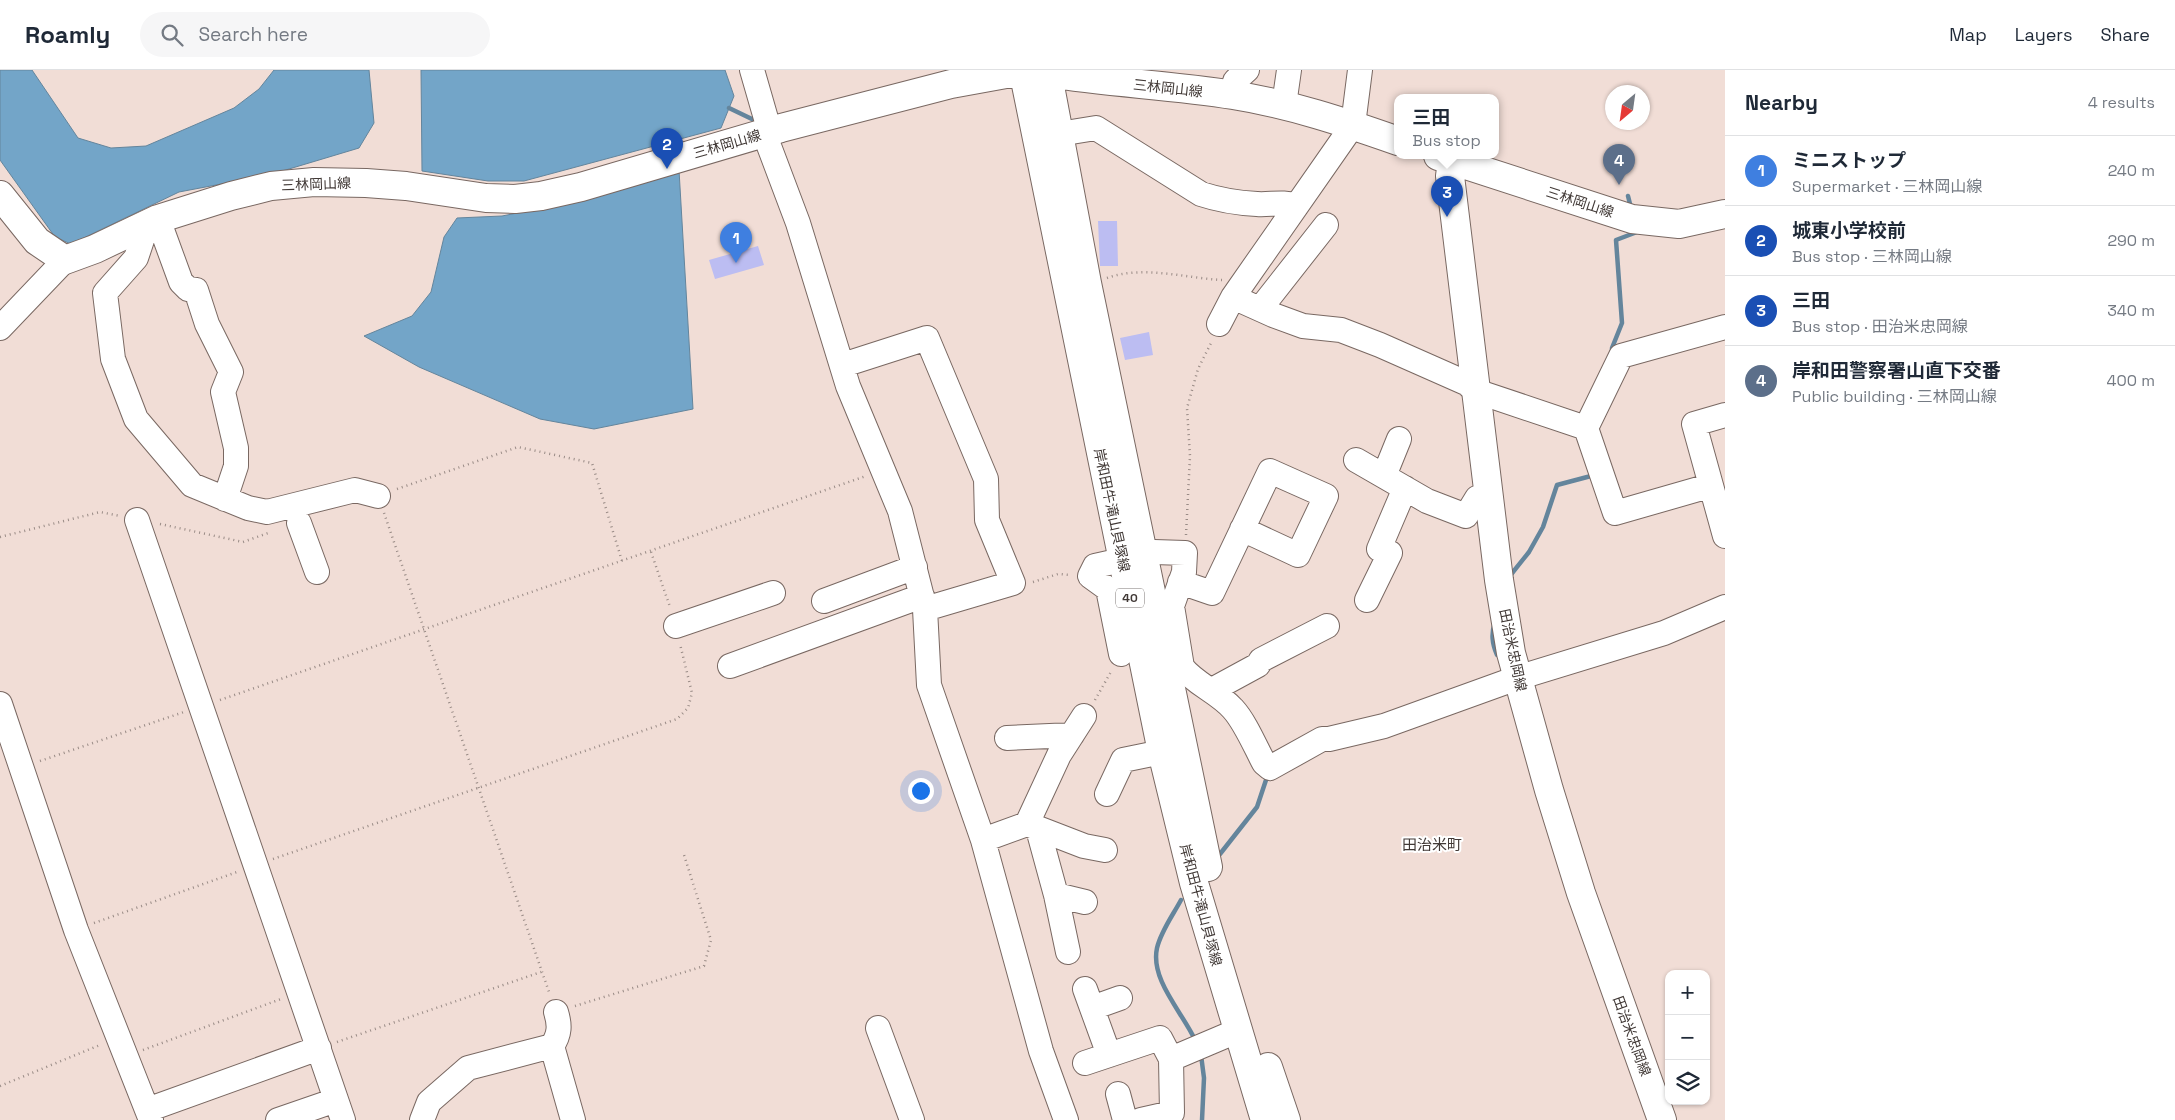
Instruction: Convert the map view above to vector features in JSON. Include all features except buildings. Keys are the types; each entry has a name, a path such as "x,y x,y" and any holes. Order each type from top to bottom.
{"main road":[{"name":"三林岡山線","path":"65,260 95,249 147,223 231,196 271,186 314,182 366,183 406,186 486,198 515,199 541,196 581,187 768,132 951,84 1035,72 1234,79 1284,105 1394,141"},
{"name":"岸和田牛滝山貝塚線","path":"1035,72 1059,134 1087,283 1162,752 1194,883 1265,1120"},
{"name":"岸和田牛滝山貝塚線","path":"1035,72 1132,557 1211,880 1254,1025 1286,1120"},
{"name":"田治米忠岡線","path":"1445,159 1450,176 1502,599 1511,653 1581,893 1662,1120"},
{"name":"三林岡山線","path":"1448,159 1632,219 1679,224 1725,214"},
{"path":"0,195 37,241 65,260"}],"street":[{"path":"752,70 762,99 769,146 798,223 843,364 848,386 900,511 924,602 929,685 983,840 1040,1051 1066,1120"},
{"path":"1284,105 1289,70"},
{"path":"1219,324 1238,289 1353,126 1360,70"},
{"path":"1059,134 1096,128 1201,194 1219,200 1258,204 1291,204 1296,206"},
{"path":"147,223 181,282 188,289 196,290 207,324 231,372 223,392 236,448 236,466 225,499"},
{"path":"147,223 136,258 106,293 113,359 136,419 192,485 248,508 267,512 355,490 378,496"},
{"path":"1260,309 1308,258 1326,225"},
{"path":"0,328 65,260"},
{"path":"1238,289 1260,309 1303,326 1341,330 1466,383 1476,391 1586,428"},
{"path":"1710,486 1614,514 1586,428 1621,356 1725,327"},
{"path":"730,666 766,654 840,635 924,602 1013,584 988,520 986,479 927,338 843,364"},
{"path":"1725,415 1694,424 1725,536"},
{"path":"1384,476 1399,439"},
{"path":"1356,460 1427,501 1466,516 1477,498 1489,495"},
{"path":"1367,600 1390,553 1379,549 1405,488"},
{"path":"137,520 339,1110 278,1120"},
{"path":"299,523 317,572"},
{"path":"1180,582 1212,593 1242,529"},
{"path":"1121,654 1108,588 1090,576 1094,566 1154,552 1185,553 1184,572 1172,606 1182,666 1186,673 1212,690 1233,709 1264,763 1270,768 1322,739 1384,726 1517,678 1664,633 1725,607"},
{"path":"824,602 914,567"},
{"path":"676,626 760,603"},
{"path":"1212,690 1258,665 1261,660 1327,626"},
{"path":"0,704 76,930 149,1115 319,1048"},
{"path":"1007,738 1078,726"},
{"path":"1068,952 1056,895 1032,827 1059,755 1078,726"},
{"path":"1107,794 1123,760 1162,752"},
{"path":"983,840 1032,827 1084,846 1105,850"},
{"path":"1056,895 1085,902"},
{"path":"1109,1055 1088,998 1120,998"},
{"path":"422,1120 429,1102 468,1068 552,1046 558,1036 559,1020 556,1012"},
{"path":"878,1028 912,1120"},
{"path":"1171,1059 1237,1031"},
{"path":"1085,1063 1160,1038 1171,1059 1172,1113 1141,1120"},
{"path":"552,1046 573,1120"},
{"path":"1118,1094 1125,1120"}],"path":[{"path":"1087,283 1122,273 1162,274 1238,289"},
{"path":"1185,553 1190,456 1187,408 1198,369 1219,324"},
{"path":"622,561 592,462 518,447 378,496 556,1012 704,966 711,940 684,856"},
{"path":"20,768 651,552 869,475 877,476 884,474"},
{"path":"0,537 100,512 243,542 299,523"},
{"path":"76,930 478,787 677,719 688,708 692,693 676,626 651,552"},
{"path":"1013,584 1022,586 1058,574 1090,576"},
{"path":"1078,726 1121,654"},
{"path":"319,1048 541,972"},
{"path":"0,1086 299,992"}],"water":[{"path":"0,70 32,70 78,138 111,148 146,146 234,108 259,89 274,70 369,70 374,123 359,148 269,175 179,192 71,244 55,237 0,160"},
{"path":"421,70 725,70 734,96 721,128 524,181 488,181 422,171"},
{"path":"679,170 693,409 594,429 540,419 419,367 364,336 412,316 431,292 444,237 457,218 502,216 538,209"}],"waterway":[{"path":"729,108 754,120"},
{"path":"1628,196 1630,204"},
{"path":"1612,354 1612,348 1622,323 1616,240 1637,232"},
{"path":"1509,577 1529,552 1543,527 1557,485 1591,476 1590,471"},
{"path":"1495,622 1493,638 1497,655"},
{"path":"1220,854 1257,807 1268,774"},
{"path":"1181,900 1161,935 1156,960 1163,984 1195,1040"},
{"path":"1201,1055 1204,1078 1202,1120"}],"place":[{"name":"城東小学校前","path":"667,169"},
{"name":"岸和田警察署山直下交番","path":"1619,185"},
{"name":"三田","path":"1447,217"},
{"name":"ミニストップ","path":"736,263"}],"district":[{"name":"田治米町","path":"1432,845"}]}
